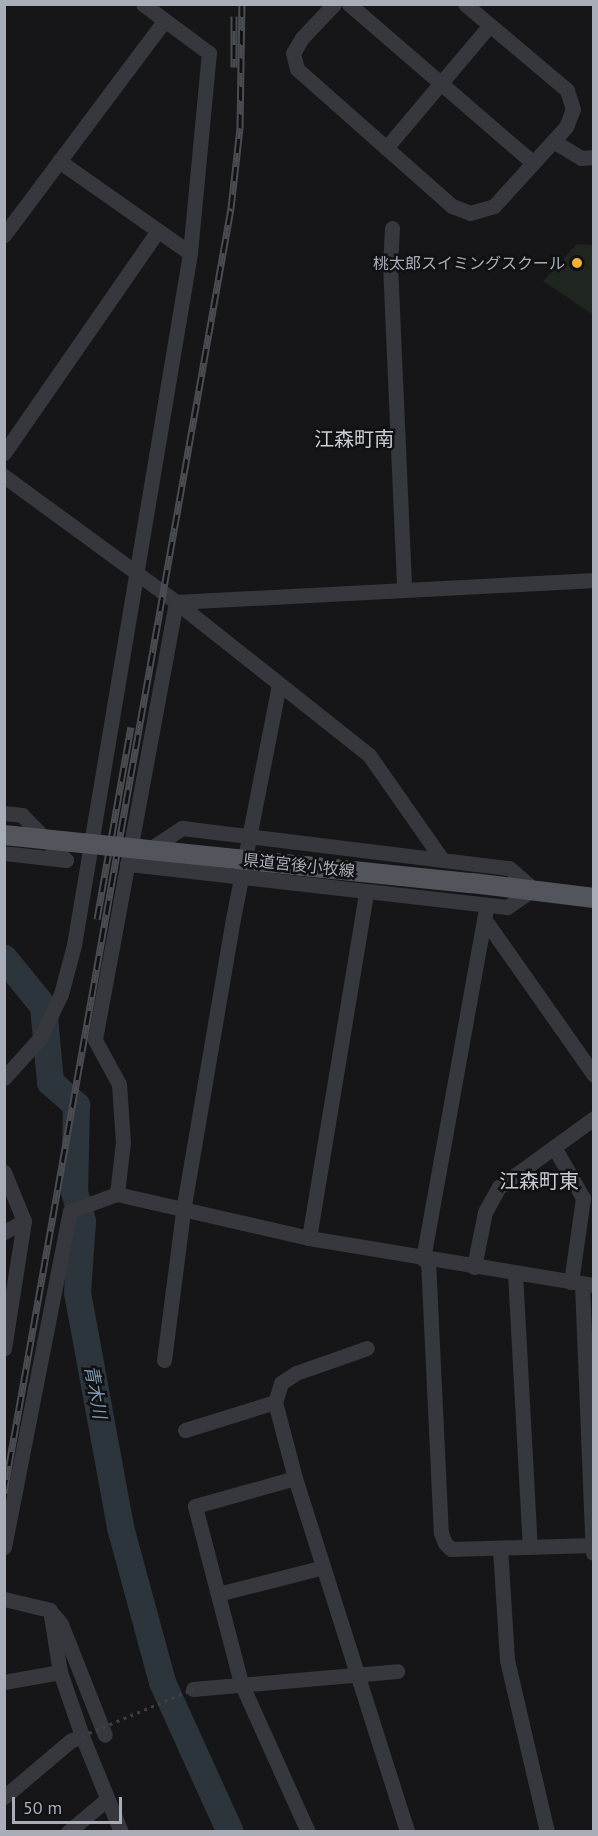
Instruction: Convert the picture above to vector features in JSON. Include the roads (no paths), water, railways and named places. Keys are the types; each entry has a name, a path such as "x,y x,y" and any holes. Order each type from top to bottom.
{"main road":[{"name":"県道宮後小牧線","path":"4,835 533,889 594,898"}],"street":[{"path":"4,1078 40,1038 61,994 74,945 86,862 139,576 190,253 209,53 143,4"},
{"path":"334,4 293,53 297,69 452,206 470,213 494,206 566,127 573,110 567,90 465,4"},
{"path":"350,4 533,163"},
{"path":"4,235 164,21"},
{"path":"386,148 490,25"},
{"path":"553,141 581,158 594,157"},
{"path":"58,161 190,253"},
{"path":"392,228 390,264 404,589"},
{"path":"4,453 158,231"},
{"path":"4,476 176,602 369,755 441,858"},
{"path":"176,602 594,580"},
{"path":"117,1194 123,1142 119,1084 95,1040 176,602"},
{"path":"164,1360 183,1211 241,878 279,685"},
{"path":"4,813 22,815 66,860"},
{"path":"182,828 509,868 533,889 507,907 486,912 366,892 127,864 182,828"},
{"path":"4,853 86,862"},
{"path":"309,1238 366,892"},
{"path":"486,912 594,1075"},
{"path":"486,912 426,1259 441,1533 451,1549 593,1545"},
{"path":"474,1267 488,1201 499,1187 594,1118"},
{"path":"554,1147 583,1198 582,1284 594,1554"},
{"path":"4,1172 24,1221 4,1348"},
{"path":"4,1547 76,1209 117,1194 183,1211 309,1238 582,1284"},
{"path":"4,1232 24,1221"},
{"path":"515,1273 530,1547"},
{"path":"367,1348 296,1373 281,1383 275,1402 295,1478 407,1832"},
{"path":"185,1430 275,1402"},
{"path":"295,1478 195,1506 241,1683 308,1832"},
{"path":"500,1548 507,1660 547,1832"},
{"path":"218,1594 323,1567"},
{"path":"4,1599 50,1610 61,1624 105,1735"},
{"path":"50,1610 60,1672 106,1800 121,1832"},
{"path":"193,1689 397,1671"},
{"path":"4,1682 60,1672"},
{"path":"4,1797 70,1742 82,1736"},
{"path":"68,1832 106,1800"}],"waterway":[{"name":"青木川","path":"4,958 43,1006 50,1082 76,1105 74,1191 82,1221 77,1292 120,1527 162,1682 230,1832"}],"railway":[{"path":"4,1493 231,208 240,128 242,4"},
{"path":"234,16 234,67"},
{"path":"97,919 131,727"}],"place":[{"name":"桃太郎スイミングスクール","path":"577,263"}],"district":[{"name":"江森町南","path":"354,439"},
{"name":"江森町東","path":"539,1181"}]}
